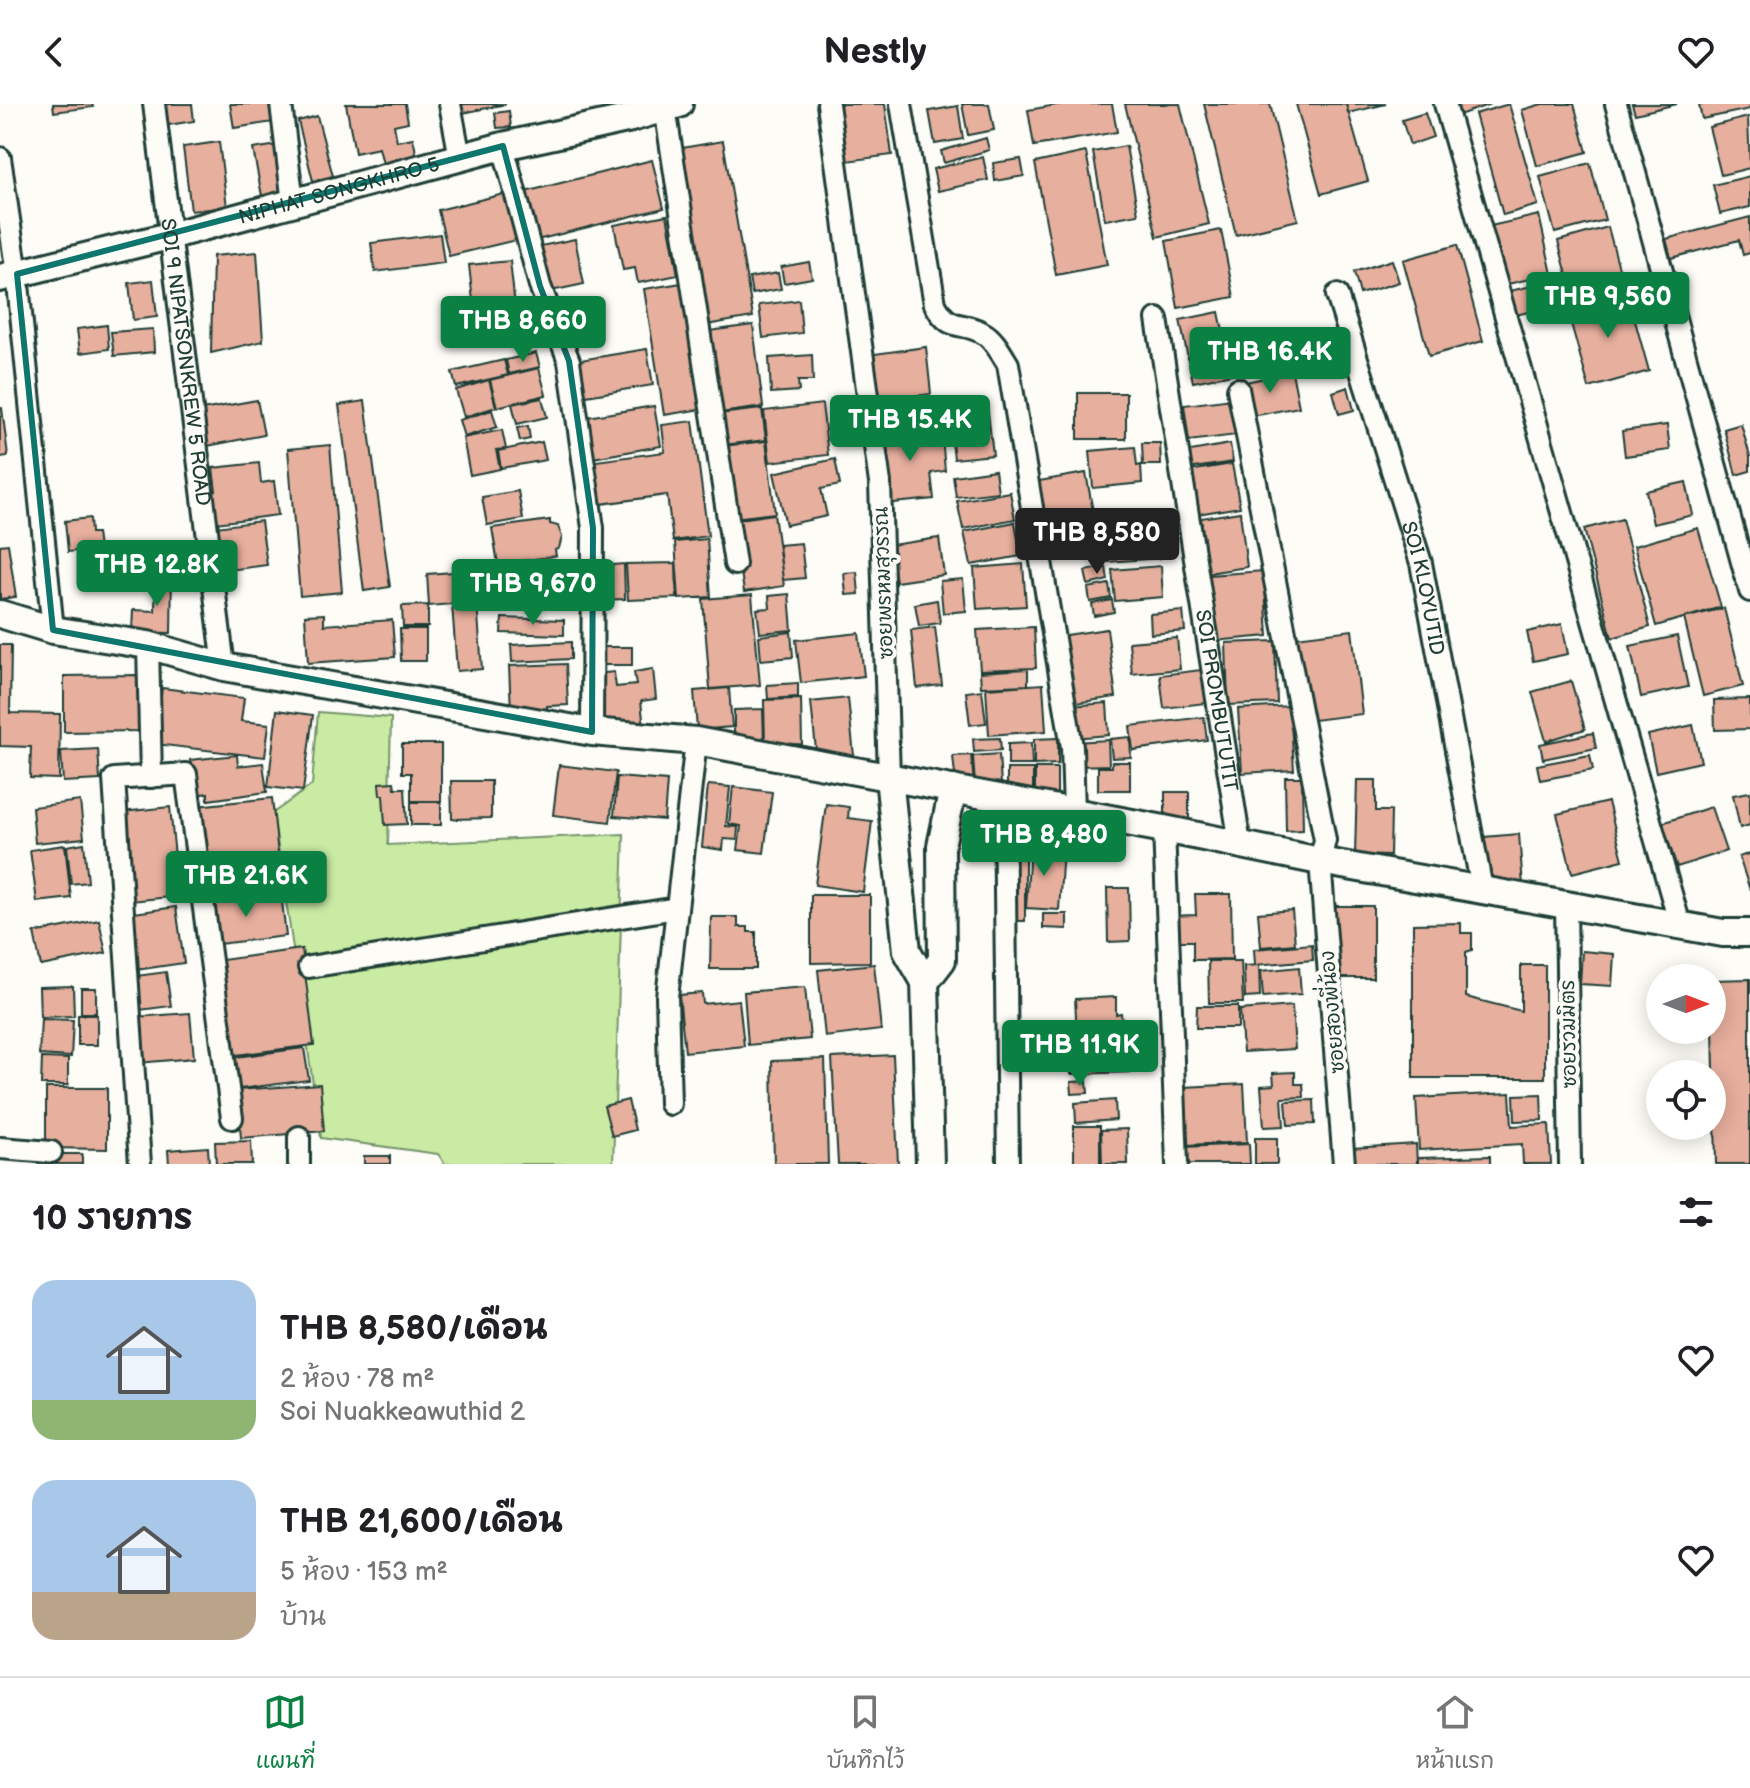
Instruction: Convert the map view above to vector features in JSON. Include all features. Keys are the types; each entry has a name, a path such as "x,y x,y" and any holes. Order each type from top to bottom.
{"street":[{"name":"SOI 9 NIPATSONKREW 5 ROAD","path":"154,104 224,667"},
{"path":"281,104 293,203"},
{"path":"450,104 460,158"},
{"name":"ซอยพรหมสุวรรณ","path":"828,104 880,483 889,777"},
{"path":"901,104 935,304 948,323 983,333 998,347 1008,364 1072,747 1074,811"},
{"path":"1445,104 1680,925"},
{"path":"1616,104 1750,591"},
{"name":"NIPHAT SONGKHRO 5","path":"9,276 169,236 630,111 672,106"},
{"path":"672,106 735,564"},
{"path":"503,146 540,286 569,361 593,528 592,732"},
{"path":"0,158 9,276 53,630"},
{"name":"SOI KLOYUTID","path":"1337,295 1421,563 1482,889"},
{"name":"SOI PROMBUTUTIT","path":"1157,319 1240,844"},
{"name":"ซอยสองพี่น้อง","path":"1238,389 1325,840 1320,861 1344,1164"},
{"path":"0,614 53,630 148,645 224,667 592,732 696,741 1074,811 1320,861 1723,933 1750,933"},
{"path":"148,645 151,777"},
{"path":"670,1104 667,997 696,741"},
{"path":"140,1164 114,779 186,774 232,1118"},
{"path":"889,777 907,951 925,982 930,1164"},
{"path":"925,982 942,960 941,846 953,789"},
{"path":"1004,798 1008,1164"},
{"path":"1164,829 1177,1164"},
{"name":"ซอยรวมมิตร","path":"1566,905 1570,1164"},
{"path":"309,967 677,908"},
{"path":"299,1137 299,1164"},
{"path":"0,1148 51,1152"}],"highlighted area":[{"path":"503,146 540,286 569,361 593,528 592,732 53,630 17,274"}],"green space":[{"path":"318,712 391,718 388,845 624,834 613,1164 445,1164 438,1154 321,1138 273,813 312,785"}],"building":[{"path":"53,104 92,104 93,107 54,112"},
{"path":"158,104 192,104 194,121 162,126"},
{"path":"230,104 272,104 274,122 234,128"},
{"path":"346,104 405,104 408,122 394,125 397,141 413,138 417,157 383,164 379,148 355,153"},
{"path":"455,104 506,104 458,114"},
{"path":"838,104 885,104 892,155 847,161"},
{"path":"962,104 989,104 994,130 968,135"},
{"path":"1062,104 1112,104 1117,132 1034,146 1028,110"},
{"path":"1125,104 1180,104 1209,224 1157,237"},
{"path":"1204,104 1270,104 1298,220 1236,235"},
{"path":"1296,104 1346,104 1368,181 1321,194"},
{"path":"1346,104 1386,104 1348,113"},
{"path":"1456,104 1491,104 1459,115"},
{"path":"1509,104 1538,205 1503,215 1475,114"},
{"path":"1542,104 1574,104 1587,152 1537,166 1522,110"},
{"path":"1632,104 1677,104 1635,114"},
{"path":"1699,104 1750,104 1750,109 1702,119"},
{"path":"958,106 963,139 935,144 929,111"},
{"path":"509,111 511,127 497,128 495,113"},
{"path":"1425,113 1433,137 1410,145 1402,120"},
{"path":"317,116 333,176 313,181 298,121"},
{"path":"1748,117 1750,168 1721,175 1709,127"},
{"path":"986,138 989,150 944,163 941,151"},
{"path":"723,141 753,317 706,325 676,149"},
{"path":"219,142 227,207 191,211 183,147"},
{"path":"278,145 287,191 262,196 253,149"},
{"path":"1126,146 1138,214 1105,220 1093,152"},
{"path":"1086,152 1107,265 1056,275 1035,163"},
{"path":"983,157 988,180 938,191 933,169"},
{"path":"1021,159 1024,176 995,181 993,163"},
{"path":"652,160 664,208 533,241 521,193"},
{"path":"1590,163 1605,220 1555,233 1540,177"},
{"path":"1750,176 1750,207 1720,214 1713,185"},
{"path":"508,193 520,239 449,256 438,210"},
{"path":"667,215 678,275 638,283 635,268 623,270 614,225"},
{"path":"1539,215 1552,274 1499,286 1486,227"},
{"path":"1750,217 1750,253 1743,255 1739,240 1671,258 1666,239"},
{"path":"1608,227 1623,283 1573,297 1558,241"},
{"path":"1221,230 1234,297 1178,308 1166,241"},
{"path":"440,234 444,263 375,272 371,243"},
{"path":"575,239 584,284 546,292 536,247"},
{"path":"1457,245 1483,341 1429,356 1403,260"},
{"path":"257,252 263,341 211,353 213,256"},
{"path":"1392,260 1399,282 1360,294 1354,272"},
{"path":"510,261 515,306 474,310 469,265"},
{"path":"809,262 812,278 784,283 781,267"},
{"path":"778,273 781,289 752,294 749,278"},
{"path":"153,280 157,317 133,320 129,283"},
{"path":"1549,282 1554,306 1507,317 1501,293"},
{"path":"682,283 702,409 664,415 644,289"},
{"path":"1627,292 1649,371 1589,388 1567,309"},
{"path":"799,300 802,333 763,338 759,305"},
{"path":"1219,312 1232,374 1193,382 1180,320"},
{"path":"107,325 109,349 80,353 77,329"},
{"path":"753,325 763,407 720,413 709,331"},
{"path":"153,329 154,352 114,356 111,332"},
{"path":"926,347 931,394 873,401 867,355"},
{"path":"647,349 653,385 586,396 580,360"},
{"path":"536,353 540,367 509,374 506,360"},
{"path":"812,355 813,381 798,381 799,391 771,393 769,358"},
{"path":"504,360 508,375 456,387 452,372"},
{"path":"539,368 546,395 497,407 490,380"},
{"path":"1292,372 1299,407 1247,417 1241,383"},
{"path":"489,380 496,407 464,417 456,390"},
{"path":"1348,387 1354,410 1339,414 1333,392"},
{"path":"1078,393 1126,393 1126,439 1078,439"},
{"path":"542,398 547,417 517,424 512,404"},
{"path":"1232,399 1237,435 1189,441 1184,405"},
{"path":"257,400 264,435 202,447 196,411"},
{"path":"365,401 390,587 364,591 339,405"},
{"path":"987,403 993,455 954,459 948,407"},
{"path":"822,404 828,455 770,462 764,411"},
{"path":"654,406 661,446 587,459 581,418"},
{"path":"0,408 8,456 0,457"},
{"path":"762,409 766,440 723,445 719,414"},
{"path":"492,410 497,427 464,437 459,420"},
{"path":"693,421 708,536 673,541 667,495 593,505 588,462 665,452 662,425"},
{"path":"1741,424 1750,456 1750,471 1736,475 1724,429"},
{"path":"941,425 945,471 931,473 934,499 883,504 876,432"},
{"path":"1667,425 1670,450 1625,456 1622,431"},
{"path":"528,426 530,439 520,441 517,428"},
{"path":"502,430 506,449 496,450 500,469 470,475 463,438"},
{"path":"766,441 775,513 733,518 723,446"},
{"path":"542,442 546,460 501,468 498,451"},
{"path":"1142,443 1160,443 1161,465 1143,465"},
{"path":"1230,444 1233,462 1187,469 1185,452"},
{"path":"330,445 342,592 300,596 288,449"},
{"path":"1135,447 1137,466 1141,465 1142,483 1093,488 1090,451"},
{"path":"835,459 840,485 821,489 827,516 786,525 774,473"},
{"path":"259,463 261,483 274,481 278,515 208,524 204,492 216,491 213,468"},
{"path":"1232,464 1240,507 1191,515 1183,472"},
{"path":"995,470 998,492 956,497 953,476"},
{"path":"1086,473 1094,517 1047,525 1039,481"},
{"path":"1686,482 1693,515 1653,524 1646,491"},
{"path":"518,491 523,519 487,525 482,497"},
{"path":"1010,492 1015,519 963,529 957,501"},
{"path":"1240,512 1247,567 1208,573 1201,518"},
{"path":"774,514 784,586 744,592 733,520"},
{"path":"90,518 91,533 97,533 99,549 68,552 65,521"},
{"path":"1622,519 1650,627 1612,638 1584,529"},
{"path":"550,520 550,524 558,526 562,537 559,548 555,550 556,556 498,564 492,528"},
{"path":"261,521 267,565 214,572 208,528"},
{"path":"1015,522 1021,556 971,565 964,532"},
{"path":"1094,524 1098,551 1052,558 1047,531"},
{"path":"1157,525 1160,558 1108,562 1105,530"},
{"path":"1698,528 1721,607 1656,626 1634,546"},
{"path":"939,538 944,575 896,582 891,545"},
{"path":"707,539 711,597 679,599 675,542"},
{"path":"801,543 805,578 783,580 779,545"},
{"path":"8,544 16,597 0,599 0,545"},
{"path":"676,563 677,598 628,600 626,564"},
{"path":"624,564 625,599 601,600 600,566"},
{"path":"1023,564 1026,606 977,609 974,568"},
{"path":"574,566 574,588 502,590 502,567"},
{"path":"1161,566 1163,597 1115,601 1112,570"},
{"path":"1106,567 1108,580 1088,585 1085,571"},
{"path":"156,570 172,571 171,633 132,632 133,610 155,611"},
{"path":"480,570 482,602 477,602 482,669 457,671 452,604 429,606 427,574"},
{"path":"1264,571 1268,636 1214,641 1209,575"},
{"path":"857,572 859,594 846,595 844,573"},
{"path":"963,579 966,611 943,613 940,581"},
{"path":"1109,584 1111,598 1090,602 1088,588"},
{"path":"789,594 792,630 760,633 757,609 770,608 769,596"},
{"path":"752,595 760,685 710,689 703,599"},
{"path":"937,600 940,623 919,626 915,604"},
{"path":"1112,600 1114,612 1094,616 1092,604"},
{"path":"428,605 428,627 403,627 402,606"},
{"path":"1724,608 1743,686 1703,696 1684,618"},
{"path":"1183,611 1185,631 1151,634 1150,614"},
{"path":"324,614 324,625 392,620 395,657 308,663 305,615"},
{"path":"502,618 564,620 564,635 501,633"},
{"path":"1562,624 1568,654 1533,661 1527,632"},
{"path":"935,627 942,685 917,688 911,630"},
{"path":"1034,627 1036,668 980,670 977,630"},
{"path":"400,629 426,629 426,661 401,661"},
{"path":"1107,629 1116,697 1069,704 1059,636"},
{"path":"1352,630 1362,714 1306,721 1295,637"},
{"path":"791,632 793,657 761,660 759,636"},
{"path":"859,633 864,676 801,683 796,640"},
{"path":"1677,636 1688,687 1641,697 1630,646"},
{"path":"1177,638 1180,669 1132,674 1129,642"},
{"path":"1275,641 1277,703 1228,705 1226,643"},
{"path":"571,642 571,659 512,662 511,645"},
{"path":"0,645 11,645 10,713 60,714 59,779 30,778 31,747 0,746"},
{"path":"594,647 632,647 632,665 595,665"},
{"path":"566,664 568,705 511,711 509,666"},
{"path":"653,669 656,699 641,701 644,728 619,731 618,720 602,722 596,674 614,672 616,687 636,685 634,672"},
{"path":"1028,669 1028,685 981,687 980,672"},
{"path":"1201,670 1206,703 1164,708 1160,675"},
{"path":"138,675 139,731 64,732 64,676"},
{"path":"1571,681 1585,729 1546,741 1532,692"},
{"path":"798,683 798,697 768,699 767,685"},
{"path":"1043,684 1046,731 989,735 986,688"},
{"path":"162,688 244,698 241,721 269,724 265,757 155,744"},
{"path":"729,688 732,727 697,730 694,691"},
{"path":"982,690 986,723 970,725 966,692"},
{"path":"848,698 854,756 817,760 811,702"},
{"path":"801,699 802,744 765,745 764,700"},
{"path":"1750,699 1750,729 1715,730 1714,700"},
{"path":"1107,703 1109,735 1073,738 1071,706"},
{"path":"1290,706 1294,770 1242,773 1238,709"},
{"path":"763,709 764,743 734,743 734,710"},
{"path":"277,710 313,715 303,791 268,787"},
{"path":"1204,717 1207,740 1133,750 1130,726"},
{"path":"1693,725 1701,762 1656,772 1648,735"},
{"path":"1593,733 1596,748 1543,759 1540,744"},
{"path":"1130,737 1131,757 1112,758 1110,739"},
{"path":"1000,738 1001,750 974,752 973,739"},
{"path":"1058,738 1058,764 1034,765 1034,739"},
{"path":"1108,740 1109,765 1075,766 1074,742"},
{"path":"1031,743 1032,765 1008,765 1008,744"},
{"path":"402,744 441,744 441,801 411,801 411,773 402,773"},
{"path":"98,749 100,780 63,782 61,751"},
{"path":"999,754 1001,784 975,786 973,756"},
{"path":"237,755 238,766 263,763 267,792 208,800 208,793 195,795 190,760"},
{"path":"971,755 974,783 956,785 953,756"},
{"path":"1590,755 1593,770 1540,780 1537,765"},
{"path":"1112,762 1130,762 1130,790 1098,790 1098,767 1112,767"},
{"path":"559,765 616,772 610,822 553,815"},
{"path":"1035,768 1057,768 1057,797 1035,796"},
{"path":"1007,769 1033,769 1033,792 1007,792"},
{"path":"617,777 667,781 664,820 614,816"},
{"path":"1285,777 1302,777 1303,830 1286,831"},
{"path":"1357,780 1376,780 1376,811 1391,811 1390,856 1355,855"},
{"path":"451,781 491,781 491,818 452,819"},
{"path":"394,782 395,788 405,788 407,824 385,825 379,783"},
{"path":"708,785 730,787 726,826 738,827 737,840 724,839 723,850 702,847"},
{"path":"733,787 772,792 764,853 738,850 741,826 729,824"},
{"path":"1165,792 1189,792 1189,823 1165,823"},
{"path":"1750,792 1750,825 1740,828 1733,795"},
{"path":"272,798 279,864 259,867 262,895 207,901 197,806"},
{"path":"80,801 84,838 35,843 32,807"},
{"path":"411,802 441,802 441,825 411,825"},
{"path":"1608,802 1623,860 1572,873 1557,814"},
{"path":"826,804 849,807 848,818 872,821 863,892 815,885"},
{"path":"170,807 179,896 131,901 122,812"},
{"path":"1711,807 1726,851 1677,867 1662,823"},
{"path":"1519,834 1523,886 1488,889 1484,837"},
{"path":"84,843 88,882 71,884 67,846"},
{"path":"65,845 71,898 37,902 30,850"},
{"path":"1030,847 1063,849 1059,910 1026,908"},
{"path":"1750,853 1750,890 1739,857"},
{"path":"1008,856 1025,856 1025,921 1007,921"},
{"path":"1107,888 1129,888 1130,941 1108,942"},
{"path":"281,893 286,936 211,945 206,901"},
{"path":"1195,894 1231,894 1232,959 1193,960 1193,941 1170,941 1170,916 1196,915"},
{"path":"811,895 870,895 870,962 811,963"},
{"path":"1335,906 1373,906 1373,978 1334,978"},
{"path":"176,907 184,963 135,970 127,914"},
{"path":"1292,910 1295,944 1261,947 1258,913"},
{"path":"1043,914 1067,914 1067,929 1043,928"},
{"path":"711,917 738,917 738,927 748,927 748,932 756,932 756,969 710,969"},
{"path":"99,920 106,953 41,966 34,933"},
{"path":"1461,923 1461,933 1472,933 1472,950 1466,952 1466,997 1521,1011 1521,965 1545,965 1545,1078 1413,1078 1413,924"},
{"path":"1312,944 1313,960 1255,965 1254,949"},
{"path":"302,949 314,1045 228,1056 215,961"},
{"path":"1582,951 1614,954 1612,986 1580,984"},
{"path":"1208,961 1241,961 1243,1003 1209,1003"},
{"path":"874,964 881,1030 825,1037 818,970"},
{"path":"1259,965 1260,997 1245,998 1244,966"},
{"path":"1299,967 1301,994 1263,997 1261,971"},
{"path":"166,972 171,1006 140,1010 136,976"},
{"path":"1750,979 1750,1164 1716,1164 1715,1140 1726,1140 1726,1060 1714,1060 1713,1044 1726,1044 1726,980"},
{"path":"73,986 74,1016 40,1017 39,987"},
{"path":"805,987 810,1039 748,1045 744,992"},
{"path":"81,988 96,988 96,1013 81,1013"},
{"path":"702,993 703,1004 739,1000 744,1046 685,1052 679,995"},
{"path":"1116,997 1116,1014 1121,1013 1122,1024 1127,1024 1127,1032 1077,1034 1075,999"},
{"path":"1197,1006 1238,1006 1238,1028 1196,1028"},
{"path":"1292,1006 1295,1049 1243,1052 1240,1010"},
{"path":"190,1013 194,1058 138,1063 135,1017"},
{"path":"78,1015 97,1015 97,1045 78,1045"},
{"path":"41,1019 73,1020 71,1057 39,1055"},
{"path":"1136,1038 1137,1072 1071,1074 1071,1039"},
{"path":"304,1048 309,1080 232,1090 228,1058"},
{"path":"893,1055 898,1164 838,1164 832,1058"},
{"path":"42,1058 68,1059 68,1085 41,1085"},
{"path":"825,1059 828,1164 774,1164 772,1061"},
{"path":"1295,1072 1295,1084 1303,1084 1304,1097 1282,1098 1284,1126 1264,1127 1261,1086 1274,1085 1273,1073"},
{"path":"1087,1081 1088,1093 1072,1094 1071,1082"},
{"path":"320,1084 324,1131 241,1138 237,1090"},
{"path":"1244,1084 1247,1142 1186,1145 1183,1087"},
{"path":"46,1088 107,1088 107,1149 46,1148"},
{"path":"1510,1093 1512,1126 1549,1124 1551,1164 1523,1164 1522,1144 1419,1150 1416,1098"},
{"path":"1541,1094 1542,1120 1515,1121 1514,1095"},
{"path":"628,1100 635,1130 612,1136 604,1106"},
{"path":"1115,1100 1116,1120 1076,1123 1075,1103"},
{"path":"1314,1100 1315,1124 1288,1125 1286,1101"},
{"path":"1074,1126 1100,1126 1100,1164 1074,1164"},
{"path":"1127,1129 1128,1164 1102,1164 1101,1130"},
{"path":"1255,1138 1277,1138 1277,1164 1255,1164"},
{"path":"251,1141 252,1164 216,1164 215,1142"},
{"path":"1249,1144 1250,1164 1185,1164 1184,1147"},
{"path":"1416,1144 1417,1164 1353,1164 1352,1148"},
{"path":"208,1147 209,1164 169,1164 168,1150"},
{"path":"53,1154 82,1154 82,1164 53,1164"},
{"path":"364,1156 390,1156 390,1164 364,1164"},
{"path":"1490,1156 1490,1164 1418,1164 1418,1158"}]}
